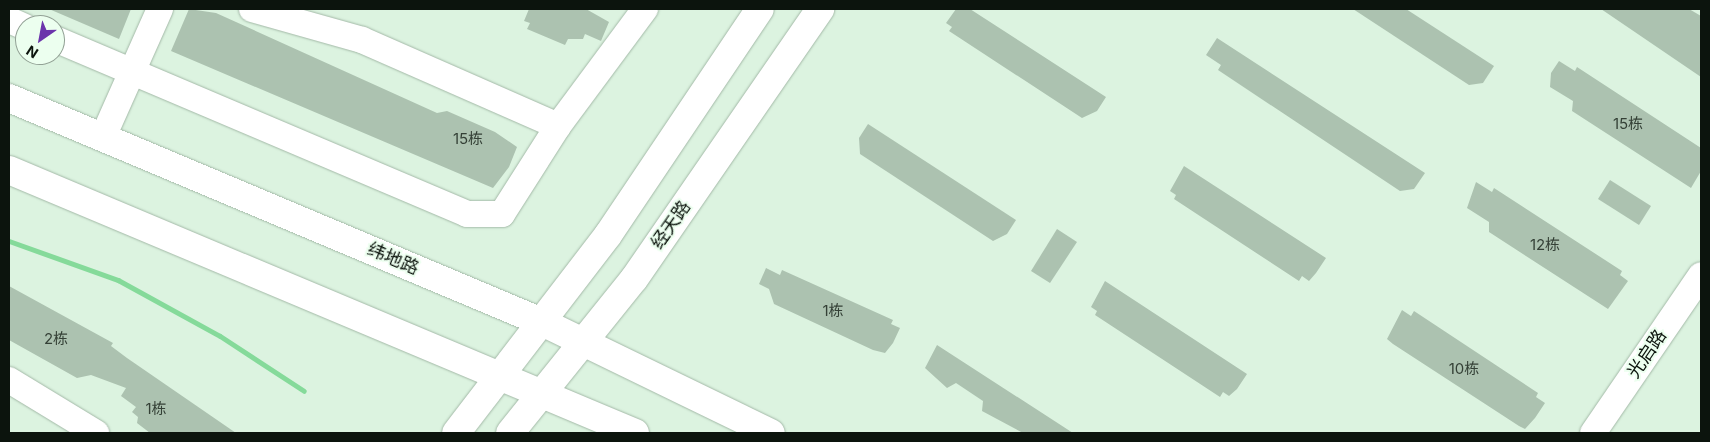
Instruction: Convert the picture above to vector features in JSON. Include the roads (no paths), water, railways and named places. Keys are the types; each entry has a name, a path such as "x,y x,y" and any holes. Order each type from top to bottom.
{"main road":[{"path":"456,433 503,377 544,323 760,9"},
{"name":"经天路","path":"510,433 587,343 820,9"},
{"name":"纬地路","path":"9,98 544,323 772,433"},
{"path":"9,170 503,377 545,392 635,433"}],"street":[{"path":"103,137 160,9"},
{"path":"252,9 362,40 558,126"},
{"path":"65,44 467,214 502,214 558,126 645,9"},
{"name":"光启路","path":"1592,433 1701,275"},
{"path":"9,380 96,433"}],"waterway":[{"path":"9,241 118,280 220,336 304,391"}]}
